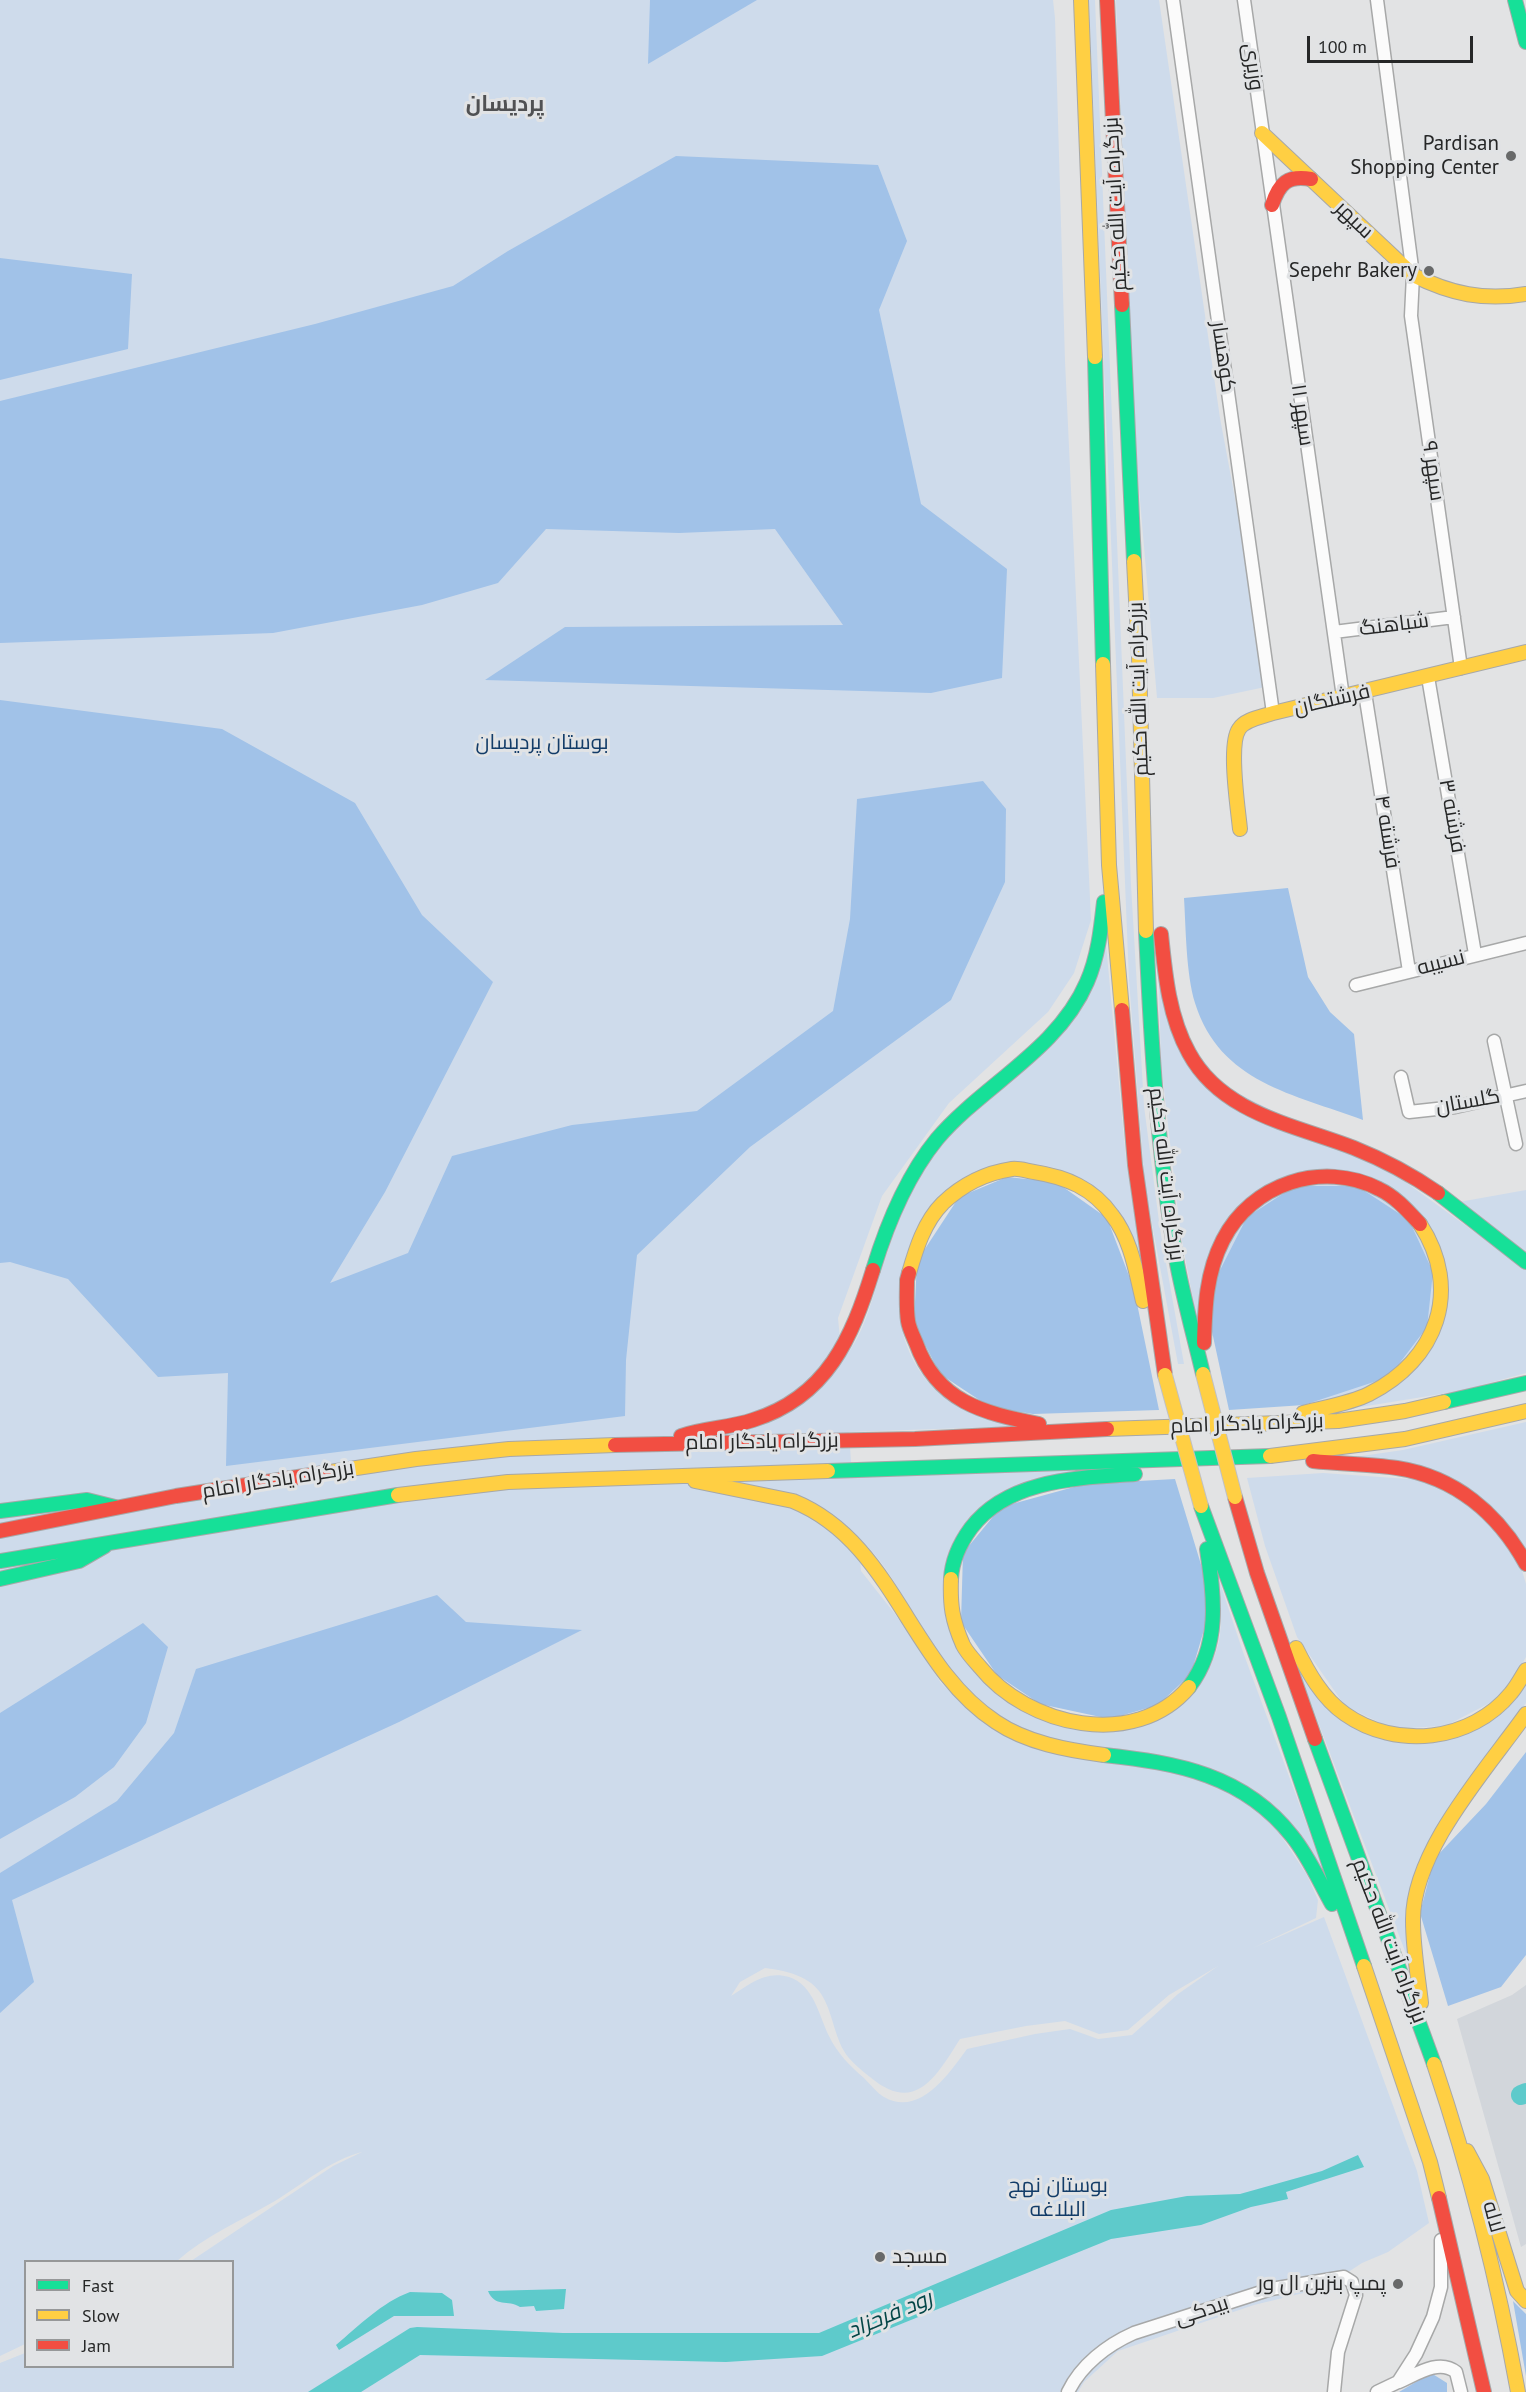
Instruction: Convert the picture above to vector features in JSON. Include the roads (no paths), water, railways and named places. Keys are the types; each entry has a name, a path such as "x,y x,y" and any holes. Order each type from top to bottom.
{"main road":[{"name":"بزرگراه آیت الله حکیم","path":"1081,0 1096,376 1108,865 1119,961 1126,1083 1166,1375"},
{"name":"بزرگراه آیت الله حکیم","path":"1107,0 1139,657 1145,920 1156,1108 1176,1260 1203,1374 1257,1573 1348,1833 1425,2037 1457,2133 1507,2332 1518,2392"},
{"path":"1515,0 1526,42"},
{"name":"سپهر","path":"1262,133 1413,274 1443,290 1471,297 1526,296"},
{"path":"1272,205 1276,191 1284,181 1292,178 1311,179"},
{"name":"فرشتگان","path":"1240,829 1234,750 1239,728 1246,723 1273,713 1365,693 1526,652"},
{"path":"1139,657 1163,969 1172,1012 1188,1052 1202,1072 1230,1099 1253,1111 1363,1151 1413,1175 1526,1262"},
{"path":"663,1443 696,1431 746,1423 778,1412 804,1394 833,1362 857,1318 887,1227 920,1162 967,1109 1043,1042 1070,1012 1081,994 1096,955 1108,865"},
{"path":"1070,1430 993,1414 965,1404 934,1380 913,1343 906,1309 908,1275 912,1255 930,1218 952,1193 987,1175 1004,1170 1044,1171 1070,1180 1096,1197 1117,1222 1128,1246 1201,1506 1214,1596 1213,1632 1202,1669 1190,1687 1161,1711 1130,1723 1116,1725 1090,1724 1061,1719 1029,1707 1010,1695 976,1665 953,1623 950,1607 954,1556 971,1525 985,1511 1027,1488 1062,1481 1141,1473 1173,1459"},
{"path":"1203,1374 1205,1304 1210,1276 1226,1234 1245,1208 1263,1194 1287,1182 1325,1175 1355,1178 1393,1197 1422,1225 1432,1244 1438,1263 1441,1302 1428,1342 1416,1361 1374,1392 1340,1404 1264,1423"},
{"name":"بزرگراه یادگار امام","path":"0,1531 176,1496 416,1459 509,1449 663,1443 740,1444 915,1439 1070,1430 1338,1421 1374,1416 1526,1383"},
{"name":"بزرگراه یادگار امام","path":"0,1561 416,1492 508,1482 1270,1456 1405,1439 1526,1411"},
{"path":"1270,1456 1397,1468 1433,1476 1484,1508 1513,1540 1526,1564"},
{"path":"670,1476 784,1499 807,1507 833,1523 875,1565 922,1643 952,1684 973,1705 1013,1732 1068,1749 1181,1766 1221,1779 1242,1790 1278,1819 1292,1835 1363,1961"},
{"path":"0,1511 87,1500 118,1508"},
{"name":"بزرگراه آیت الله حکیم","path":"1201,1506 1279,1717 1430,2162 1459,2277 1484,2392"},
{"path":"0,1579 79,1561 112,1542"},
{"path":"1257,1573 1286,1623 1305,1666 1316,1684 1346,1714 1366,1727 1381,1733 1404,1738 1422,1737 1448,1734 1467,1727 1484,1718 1508,1698 1526,1670"},
{"path":"1425,2037 1413,1920 1415,1900 1424,1865 1444,1827 1526,1714"},
{"name":"لاله","path":"1457,2133 1482,2179 1512,2278 1517,2291 1526,2301"}],"street":[{"name":"کوهسار","path":"1173,0 1273,713"},
{"name":"وزیری","path":"1244,0 1262,133"},
{"name":"سپهر ۹","path":"1377,0 1413,274 1411,316 1461,668"},
{"name":"سپهر ۱۱","path":"1262,133 1343,697"},
{"name":"شباهنگ","path":"1334,632 1454,617"},
{"name":"فرشته ۳","path":"1428,677 1475,954"},
{"name":"فرشته ۴","path":"1365,693 1409,971"},
{"name":"نسیبه","path":"1356,985 1526,943"},
{"path":"1494,1041 1516,1144"},
{"name":"گلستان","path":"1401,1077 1409,1112 1455,1107 1526,1091"},
{"path":"1398,2382 1416,2354 1433,2317 1441,2287 1439,2222 1430,2162"},
{"name":"بیدکی","path":"1068,2392 1080,2372 1090,2362 1113,2343 1134,2333 1271,2289 1344,2277 1350,2280 1356,2295 1338,2352 1334,2392"},
{"path":"1377,2392 1433,2367 1446,2366 1456,2372 1461,2392"}],"water":[{"path":"1358,2155 1364,2167 1286,2192 1288,2199 1251,2207 1201,2225 1111,2239 822,2356 726,2362 420,2355 361,2392 308,2392 410,2328 417,2327 563,2333 819,2333 1111,2210 1187,2196 1240,2194 1322,2171"},
{"path":"566,2289 564,2309 536,2311 534,2306 520,2307 494,2300 488,2291"},
{"path":"410,2292 442,2293 452,2300 454,2316 394,2316 339,2350 336,2345 371,2315"}],"waterway":[{"name":"رود فرحزاد","path":"1521,2095 1526,2093"}],"place":[{"name":"Pardisan Shopping Center","path":"1511,156"},
{"name":"Sepehr Bakery","path":"1429,271"},
{"name":"مسجد","path":"880,2257"},
{"name":"پمپ بنزین ال ور","path":"1398,2284"}],"district":[{"name":"پردیسان","path":"505,105"}],"park label":[{"name":"بوستان پردیسان","path":"542,743"},
{"name":"بوستان نهج البلاغه","path":"1058,2198"}]}
